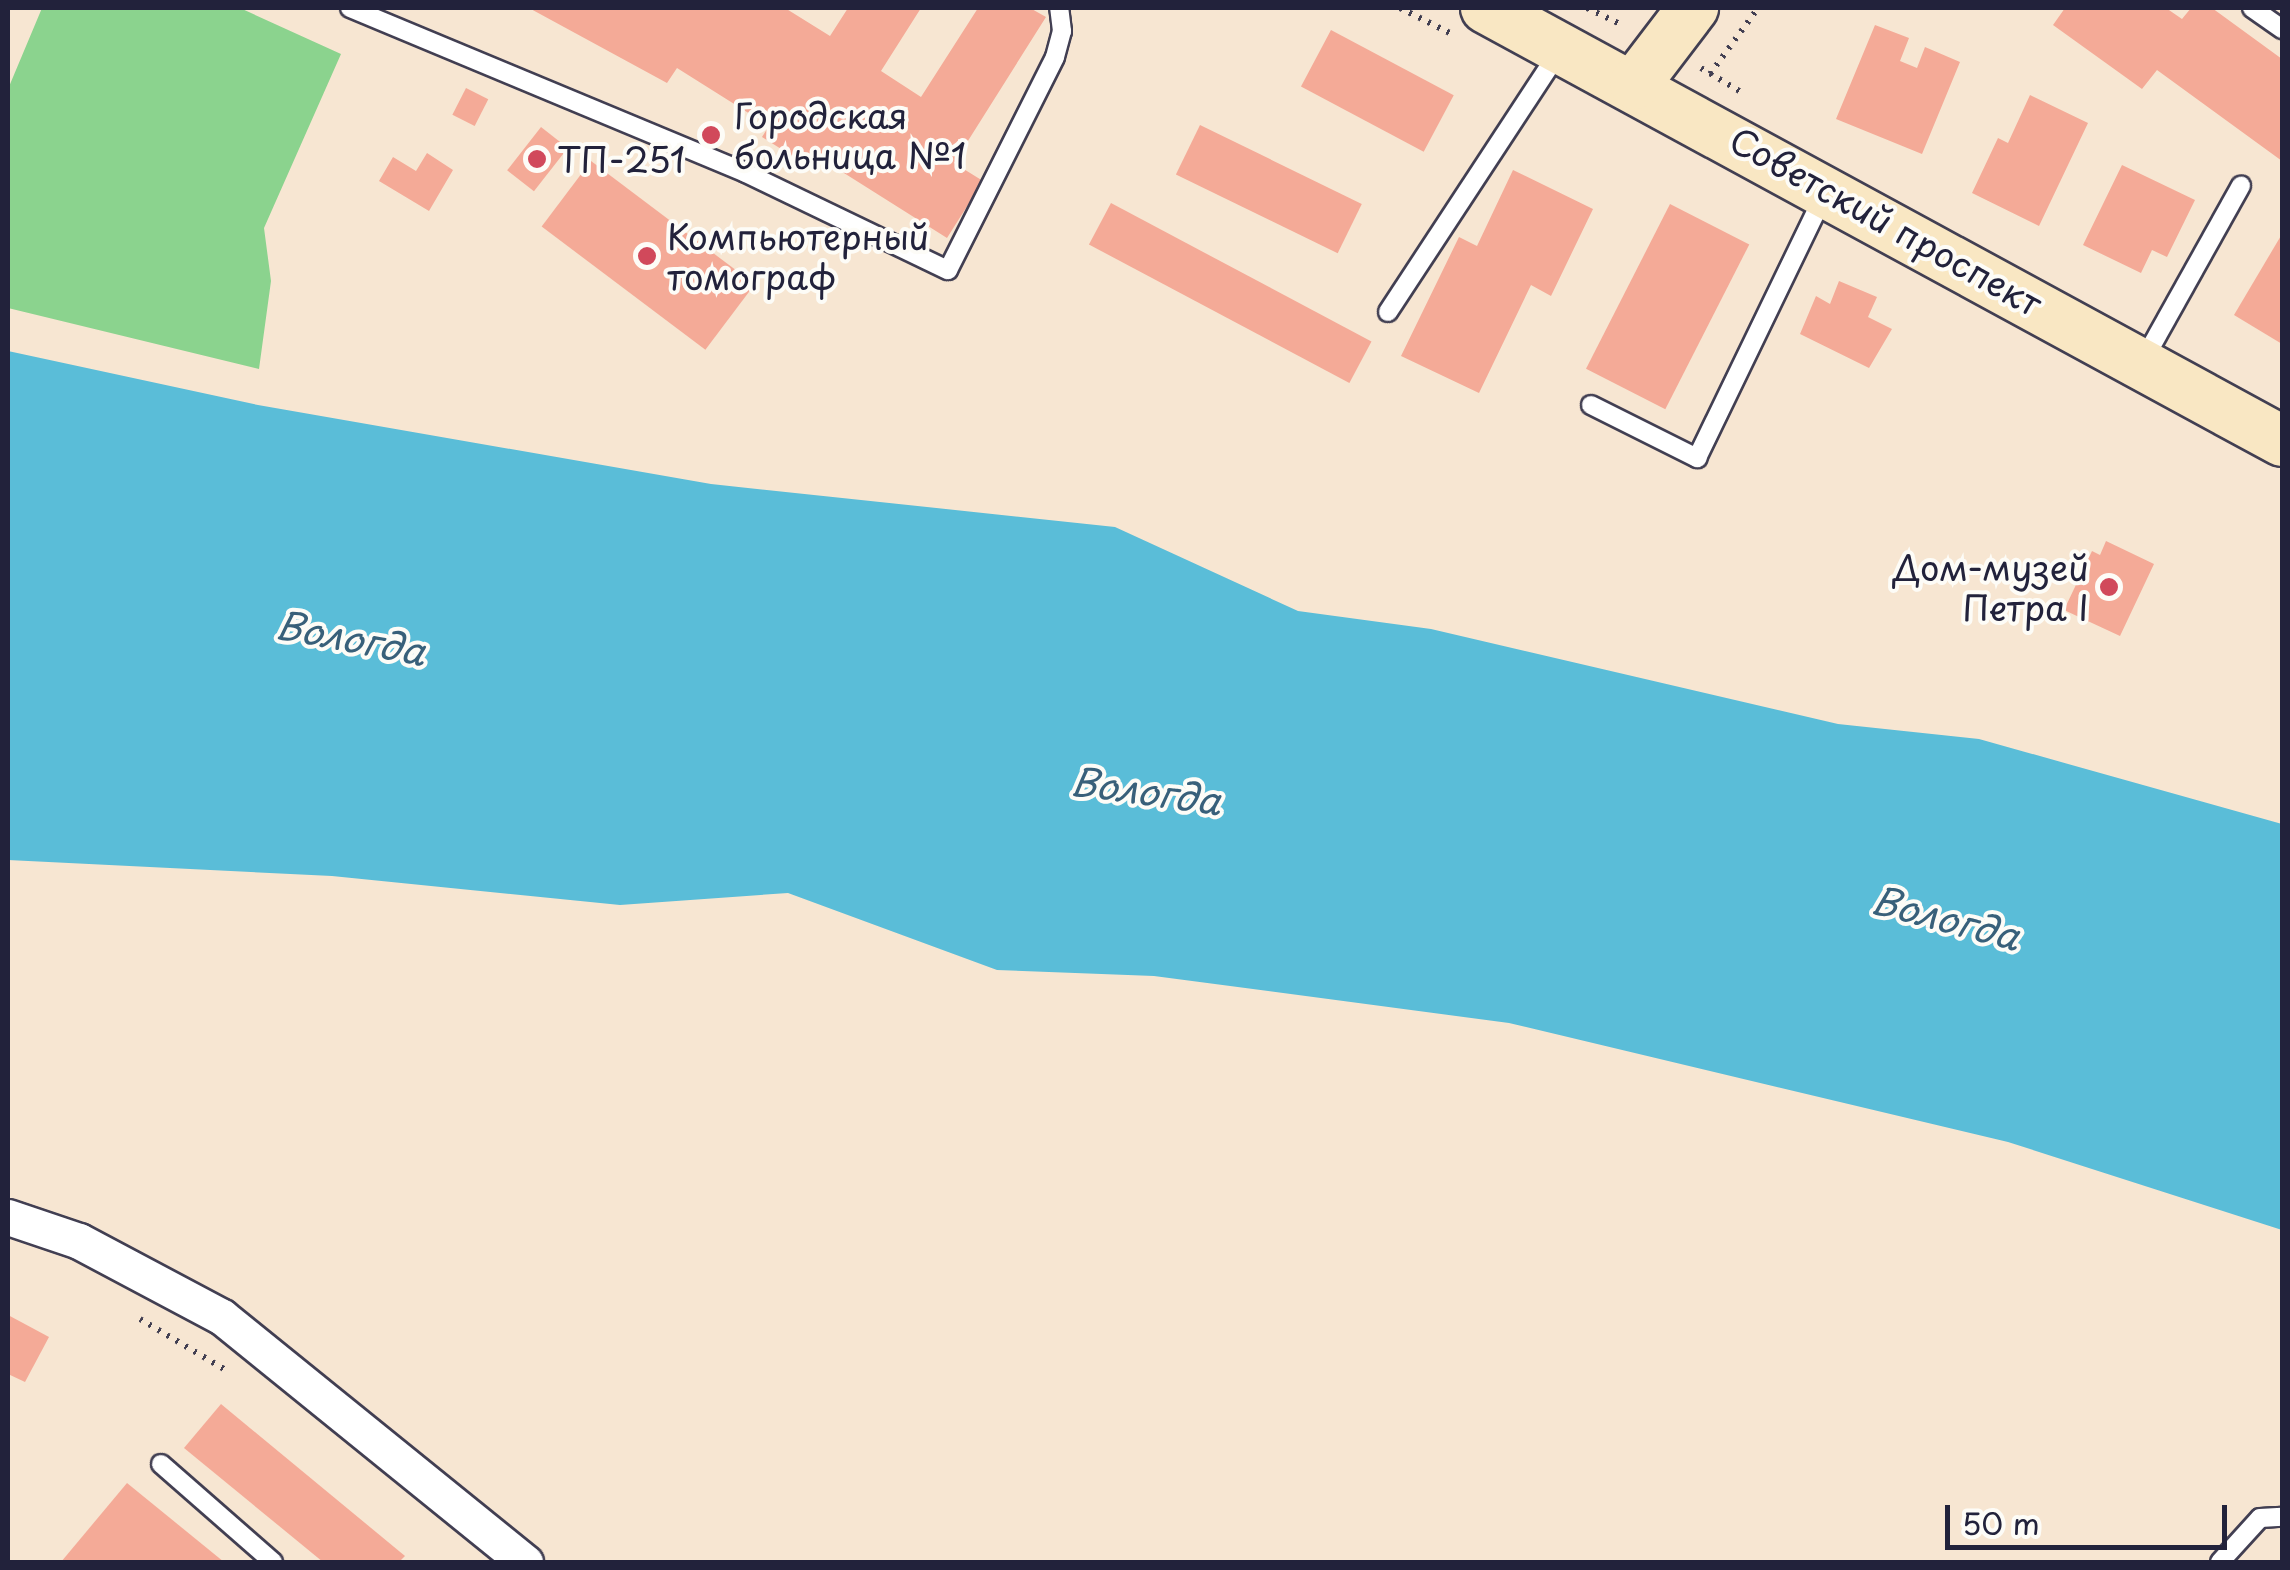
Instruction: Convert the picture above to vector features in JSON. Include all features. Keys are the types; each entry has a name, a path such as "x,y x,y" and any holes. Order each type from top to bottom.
{"street":[{"name":"Советский проспект","path":"1486,8 1685,110 2282,441"},
{"path":"1635,84 1693,8"},
{"path":"8,1217 78,1240 222,1317 526,1562"}],"lane":[{"path":"350,8 746,173 948,270 1055,57 1062,31 1059,8"},
{"path":"2252,8 2282,30"},
{"path":"1388,312 1562,47"},
{"path":"2143,362 2242,186"},
{"path":"1591,405 1698,458 1827,188"},
{"path":"161,1464 273,1562"},
{"path":"2220,1562 2260,1518 2282,1517"}],"path":[{"path":"1685,110 1758,8"},
{"path":"138,1317 236,1376"}],"green space":[{"path":"42,8 240,8 341,54 264,228 271,281 259,369 8,308 8,89"}],"water":[{"name":"Вологда","path":"8,351 258,405 711,484 1115,527 1298,611 1431,629 1838,724 1979,739 2282,824 2282,1230 2008,1142 1509,1023 1154,976 997,970 788,893 620,905 332,876 8,860"}],"building":[{"path":"529,8 785,8 830,36 848,8 921,8 881,71 921,97 978,8 1030,8 1046,17 954,163 983,181 947,238 817,156 810,167 762,137 769,126 677,68 667,83"},
{"path":"2065,8 2166,8 2182,19 2191,8 2212,8 2282,59 2282,161 2157,70 2142,89 2053,25"},
{"path":"1875,25 1909,38 1900,61 1917,68 1925,47 1960,62 1922,154 1836,119"},
{"path":"1331,30 1454,95 1424,152 1301,87"},
{"path":"466,88 488,99 475,126 452,115"},
{"path":"2030,95 2088,123 2039,226 1972,193 1998,138 2008,143"},
{"path":"1200,125 1362,204 1338,253 1176,174"},
{"name":"ТП-251","path":"541,127 568,148 534,191 507,170"},
{"path":"427,153 453,170 429,211 379,181 393,157 416,171"},
{"name":"Компьютерный томограф","path":"591,161 755,284 705,350 542,226"},
{"path":"2122,165 2195,200 2167,257 2152,250 2141,273 2083,245"},
{"path":"1513,170 1593,209 1551,296 1531,285 1479,393 1401,356 1459,237 1477,246"},
{"path":"1111,203 1371,341 1349,383 1089,244"},
{"path":"1670,204 1749,244 1665,409 1586,369"},
{"path":"2282,234 2282,344 2234,315"},
{"path":"1839,281 1877,297 1868,317 1892,329 1869,368 1800,334 1816,296 1830,304"},
{"name":"Дом-музей Петра I","path":"2106,541 2154,564 2120,636 2064,610 2092,551 2100,555"},
{"path":"8,1315 49,1337 25,1382 8,1374"},
{"path":"221,1404 405,1556 399,1562 323,1562 184,1448"},
{"path":"127,1483 224,1562 61,1562"}],"place":[{"name":"Городская больница №1","path":"711,135"},
{"name":"ТП-251","path":"537,159"},
{"name":"Компьютерный томограф","path":"647,256"},
{"name":"Дом-музей Петра I","path":"2109,587"}]}
